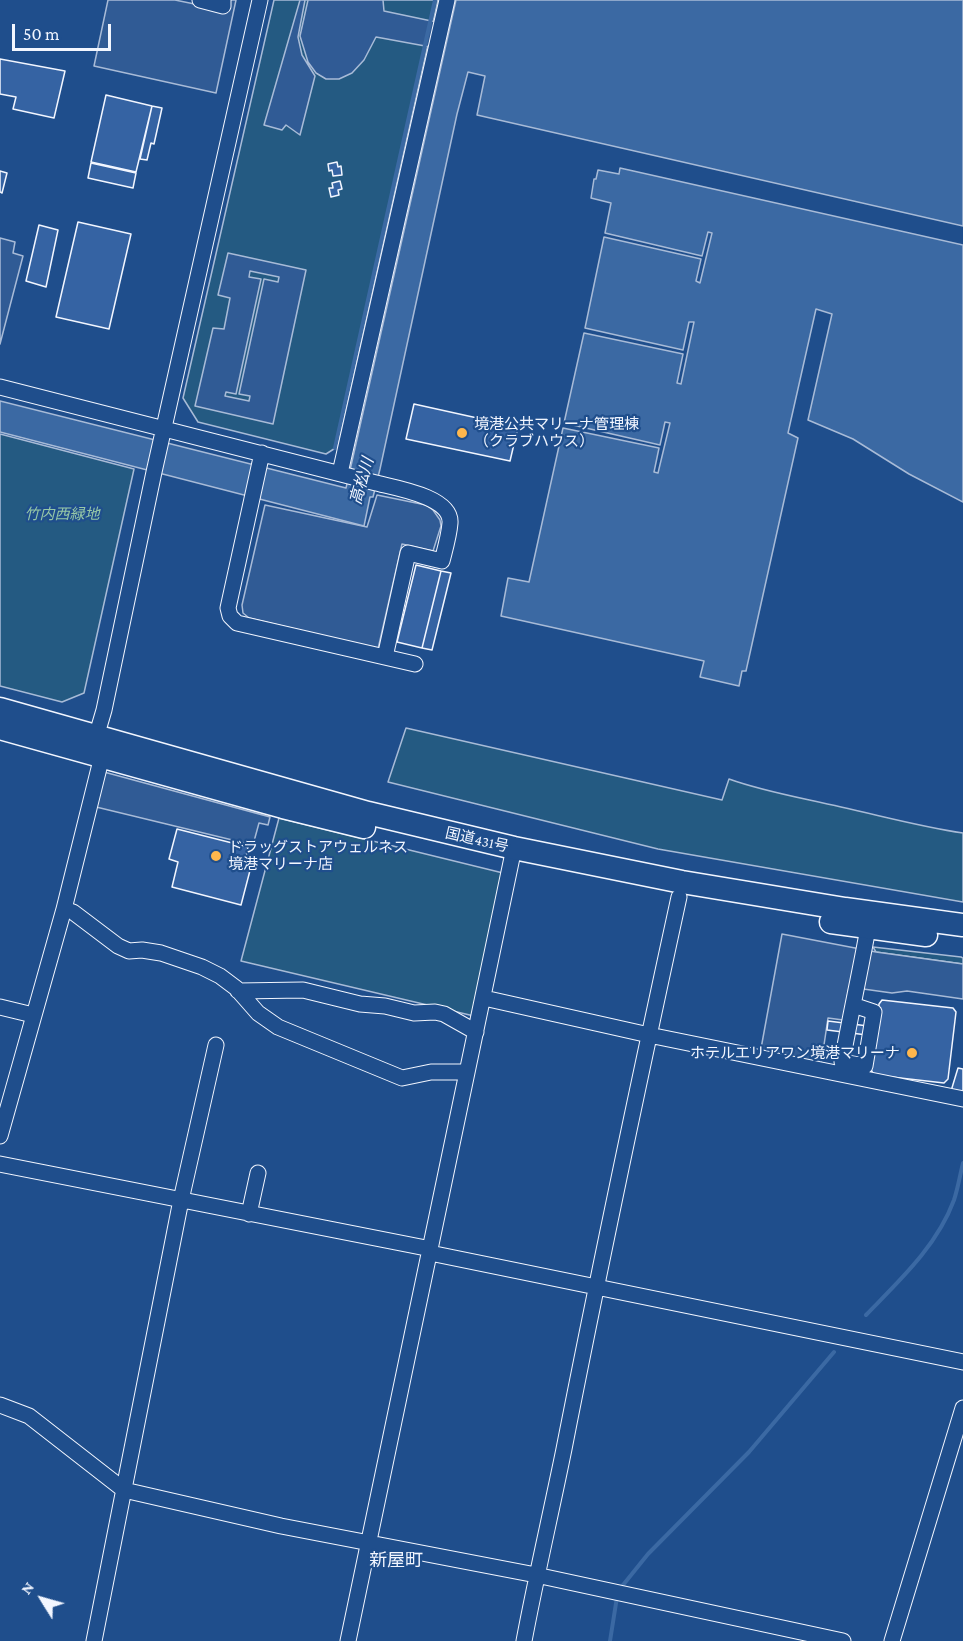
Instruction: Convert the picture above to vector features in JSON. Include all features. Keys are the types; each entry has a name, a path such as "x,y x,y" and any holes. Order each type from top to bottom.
{"highway":[{"name":"国道431号","path":"0,709 99,746"},
{"name":"国道431号","path":"0,728 99,746 368,813 512,856 679,897 868,928 963,940"},
{"name":"国道431号","path":"512,856 845,909 963,925"}],"street":[{"path":"200,0 224,6 223,0"},
{"path":"0,1136 64,909 154,472 260,0"},
{"path":"344,474 447,0"},
{"path":"0,387 162,436 260,460 344,474 434,500 445,508 451,521 442,561 408,554 385,657"},
{"path":"260,460 228,608 230,616 237,623 415,664"},
{"path":"348,1641 512,856"},
{"path":"524,1641 596,1286 679,897"},
{"path":"64,909 73,912 118,946 129,951 142,950 161,953 202,967 220,976 238,991 258,1013 278,1027 402,1078 431,1072 467,1072"},
{"path":"853,1005 868,928"},
{"path":"238,991 303,990 360,1004 385,1006 414,1013 435,1012 444,1014 476,1032"},
{"path":"484,998 649,1035 963,1099"},
{"path":"0,1007 33,1015"},
{"path":"94,1641 181,1200 216,1045"},
{"path":"0,1164 963,1362"},
{"path":"249,1214 258,1173"},
{"path":"0,1405 29,1416 124,1491 281,1526 536,1575 791,1636 843,1641"},
{"path":"892,1641 963,1408"}],"green space":[{"path":"274,0 438,0 337,447 326,454 198,422 183,398"},
{"name":"竹内西緑地","path":"0,434 134,469 84,693 62,702 0,686"},
{"path":"406,728 722,800 729,779 784,795 963,833 963,902 658,849 388,782"},
{"path":"279,818 503,873 474,1016 241,961"},
{"path":"873,947 961,957 963,964 876,952"}],"shaded area":[{"path":"108,0 175,0 214,8 217,0 236,0 216,93 94,66"},
{"path":"300,0 305,0 298,37 302,55 315,76 300,135 286,125 282,130 264,125"},
{"path":"308,0 383,0 384,11 441,23 436,48 376,37 364,60 352,73 339,79 326,79 316,73 308,62 300,36"},
{"path":"0,238 15,242 13,253 23,256 0,344"},
{"path":"228,253 306,270 273,424 195,406 213,328 224,329 230,298 218,295","holes":["250,271 279,277 278,282 264,279 239,394 250,396 249,401 225,396 226,392 236,394 261,279 249,277"]},
{"path":"377,495 426,505 433,510 441,526 433,551 402,544 378,649 249,618 243,613 242,605 265,505 367,527"},
{"path":"104,772 270,817 268,825 259,823 253,845 92,806"},
{"path":"782,934 876,952 963,964 963,999 907,991 892,993 849,987 843,1020 828,1018 821,1065 760,1054"}],"water":[{"name":"高松川","path":"456,0 963,0 963,226 477,115 485,76 468,72 380,469 373,497 370,497 364,526 0,432 0,401 346,488"},
{"path":"620,168 963,245 963,502 909,474 853,439 808,420 832,314 816,309 788,433 798,438 746,671 742,671 739,686 700,677 704,661 501,616 508,578 529,582 563,428 659,448 654,472 658,473 670,423 665,422 660,445 564,423 584,333 683,354 677,383 681,384 694,322 689,322 683,350 585,328 604,237 701,259 696,281 700,283 712,233 708,232 702,256 605,233 611,203 591,198 594,179 596,179 598,170 619,174"}],"building":[{"path":"0,59 65,71 54,118 13,109 16,97 0,94"},
{"path":"106,95 152,106 136,172 91,162"},
{"path":"152,106 162,108 154,144 151,143 147,160 140,159"},
{"path":"337,162 338,167 341,166 342,175 333,176 328,164"},
{"path":"91,163 136,173 133,188 88,178"},
{"path":"0,171 7,173 2,193 0,192"},
{"path":"340,181 342,189 338,190 339,195 331,197 329,188 333,188 332,183"},
{"path":"78,222 131,234 109,329 56,317"},
{"path":"39,225 58,230 46,287 26,281"},
{"name":"境港公共マリーナ管理棟 （クラブハウス）","path":"414,404 518,427 510,461 406,439"},
{"path":"416,565 441,571 422,648 397,642"},
{"path":"441,571 451,573 432,650 422,648"},
{"path":"177,829 248,847 246,857 253,859 241,905 172,887 178,862 169,859"},
{"name":"ホテルエリアワン境港マリーナ","path":"882,1000 953,1008 956,1012 948,1079 944,1083 874,1075 871,1070 879,1004"},
{"path":"828,1021 876,1027 875,1036 827,1030"},
{"path":"958,1068 963,1069 963,1094 951,1091"}],"waterway":[{"path":"335,448 435,0"},
{"path":"866,1315 916,1262 938,1232 954,1200 963,1163"},
{"path":"619,1590 648,1554 749,1452 834,1352"},
{"path":"610,1641 617,1597"}],"place":[{"name":"境港公共マリーナ管理棟 （クラブハウス）","path":"462,433"},
{"name":"ドラッグストアウェルネス 境港マリーナ店","path":"216,856"},
{"name":"ホテルエリアワン境港マリーナ","path":"912,1053"}],"district":[{"name":"新屋町","path":"396,1560"}]}
